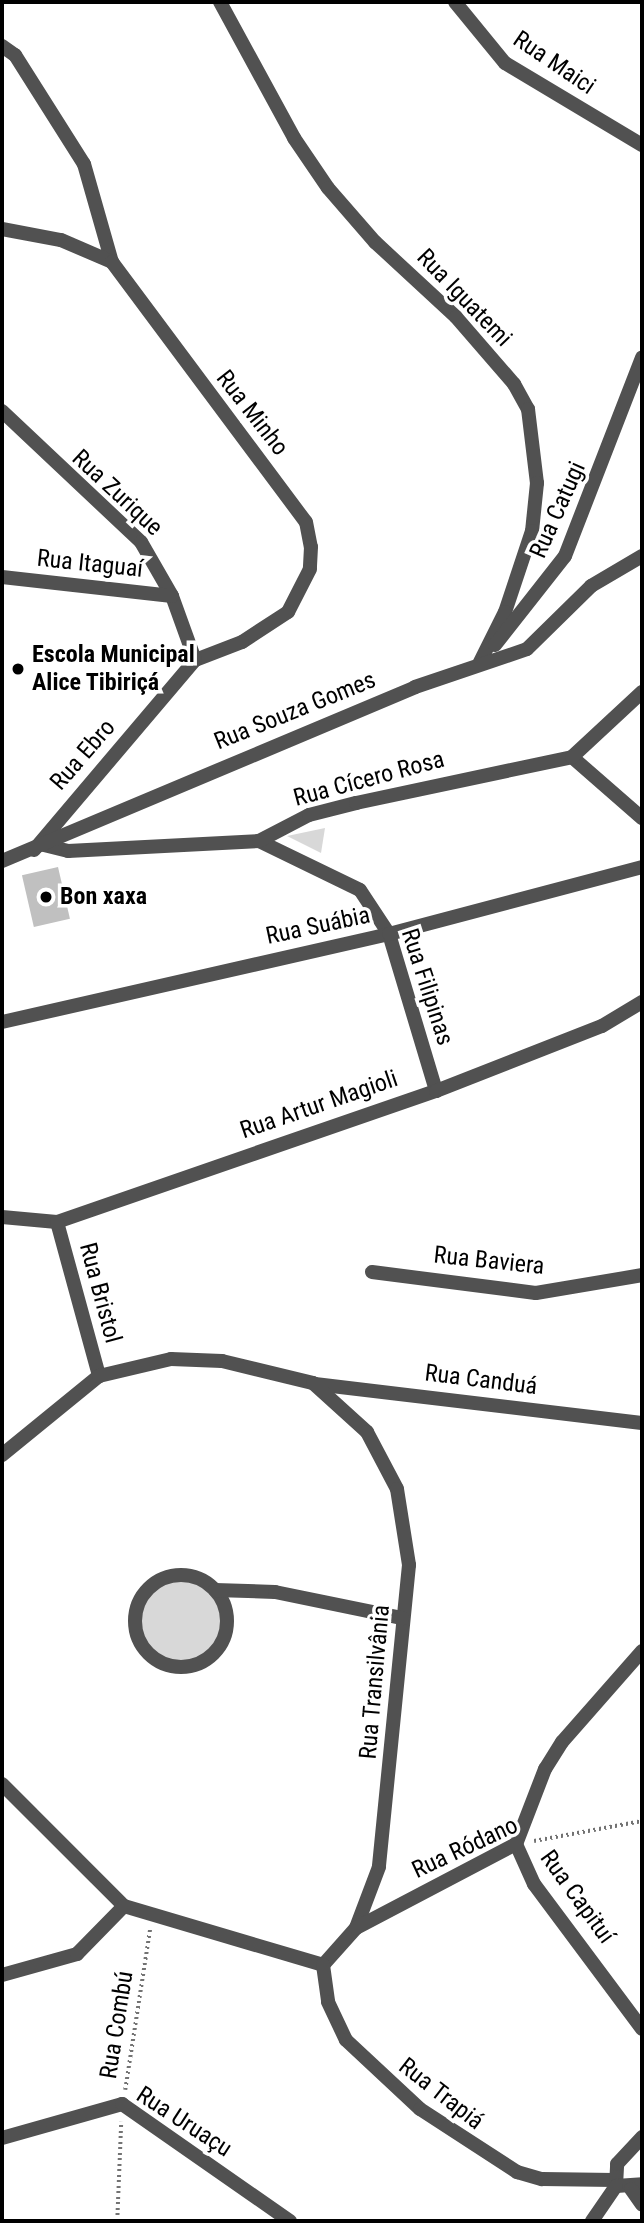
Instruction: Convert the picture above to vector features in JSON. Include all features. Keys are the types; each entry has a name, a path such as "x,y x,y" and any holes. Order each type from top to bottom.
{"street":[{"name":"Rua Iguatemi","path":"220,2 294,138 328,188 374,242 456,317 514,384 528,410 537,483 532,531 505,611 480,662"},
{"name":"Rua Maici","path":"455,2 505,63 642,145"},
{"path":"2,46 15,55 84,164 112,262"},
{"name":"Rua Minho","path":"2,229 61,240 112,262 306,522 310,569 288,612 242,642 195,660"},
{"name":"Rua Catugi","path":"480,662 565,556 642,357"},
{"name":"Rua Zurique","path":"2,411 141,542 173,596 195,660"},
{"name":"Rua Souza Gomes","path":"7,859 39,848 181,783 480,662 527,649 591,586 642,556"},
{"name":"Rua Itaguaí","path":"2,577 173,596"},
{"name":"Rua Ebro","path":"39,848 195,660"},
{"path":"642,692 572,757 642,818"},
{"name":"Rua Cícero Rosa","path":"39,848 68,851 259,841 332,809 572,757"},
{"name":"Rua Filipinas","path":"259,841 351,882 389,934 436,1091"},
{"name":"Rua Suábia","path":"2,1022 389,934 642,867"},
{"name":"Rua Artur Magioli","path":"2,1217 57,1222 436,1091 602,1026 642,1002"},
{"name":"Rua Bristol","path":"57,1222 99,1376"},
{"name":"Rua Baviera","path":"372,1272 536,1293 642,1275"},
{"path":"2,1455 99,1376 149,1361 196,1359 313,1383"},
{"name":"Rua Canduá","path":"313,1383 642,1423"},
{"name":"Rua Transilvânia","path":"313,1383 367,1432 397,1489 409,1565 402,1618 385,1831 372,1891 356,1928 323,1965"},
{"path":"215,1590 228,1619 226,1635 212,1654 192,1666 176,1667 147,1652 139,1639 137,1607 156,1582 187,1575 215,1590 275,1592 402,1618"},
{"name":"Rua Capituí","path":"642,1651 562,1741 545,1769 516,1844 534,1884 642,2029"},
{"path":"2,1784 124,1906 152,1917 323,1965"},
{"name":"Rua Ródano","path":"356,1928 516,1844"},
{"path":"2,1975 77,1954 124,1906"},
{"name":"Rua Trapiá","path":"323,1965 328,2002 346,2040 393,2089 485,2156 517,2172 623,2183"},
{"name":"Rua Uruaçu","path":"2,2138 122,2105 290,2221"},
{"path":"592,2221 623,2183 642,2137"},
{"path":"623,2183 642,2205"}],"path":[{"name":"Rua Ródano","path":"516,1844 642,1821"},
{"name":"Rua Combú","path":"117,2221 122,2105 152,1917"}],"shaded area":[{"path":"325,828 321,853 287,836"},
{"path":"181,1580 197,1583 210,1592 219,1605 222,1621 219,1637 210,1650 197,1659 181,1662 165,1659 152,1650 143,1637 140,1621 143,1605 152,1592 165,1583"}],"building":[{"name":"Bon xaxa","path":"58,867 70,919 34,927 22,875"}],"place":[{"name":"Escola Municipal Alice Tibiriçá","path":"18,669"},
{"name":"Bon xaxa","path":"46,897"}]}
